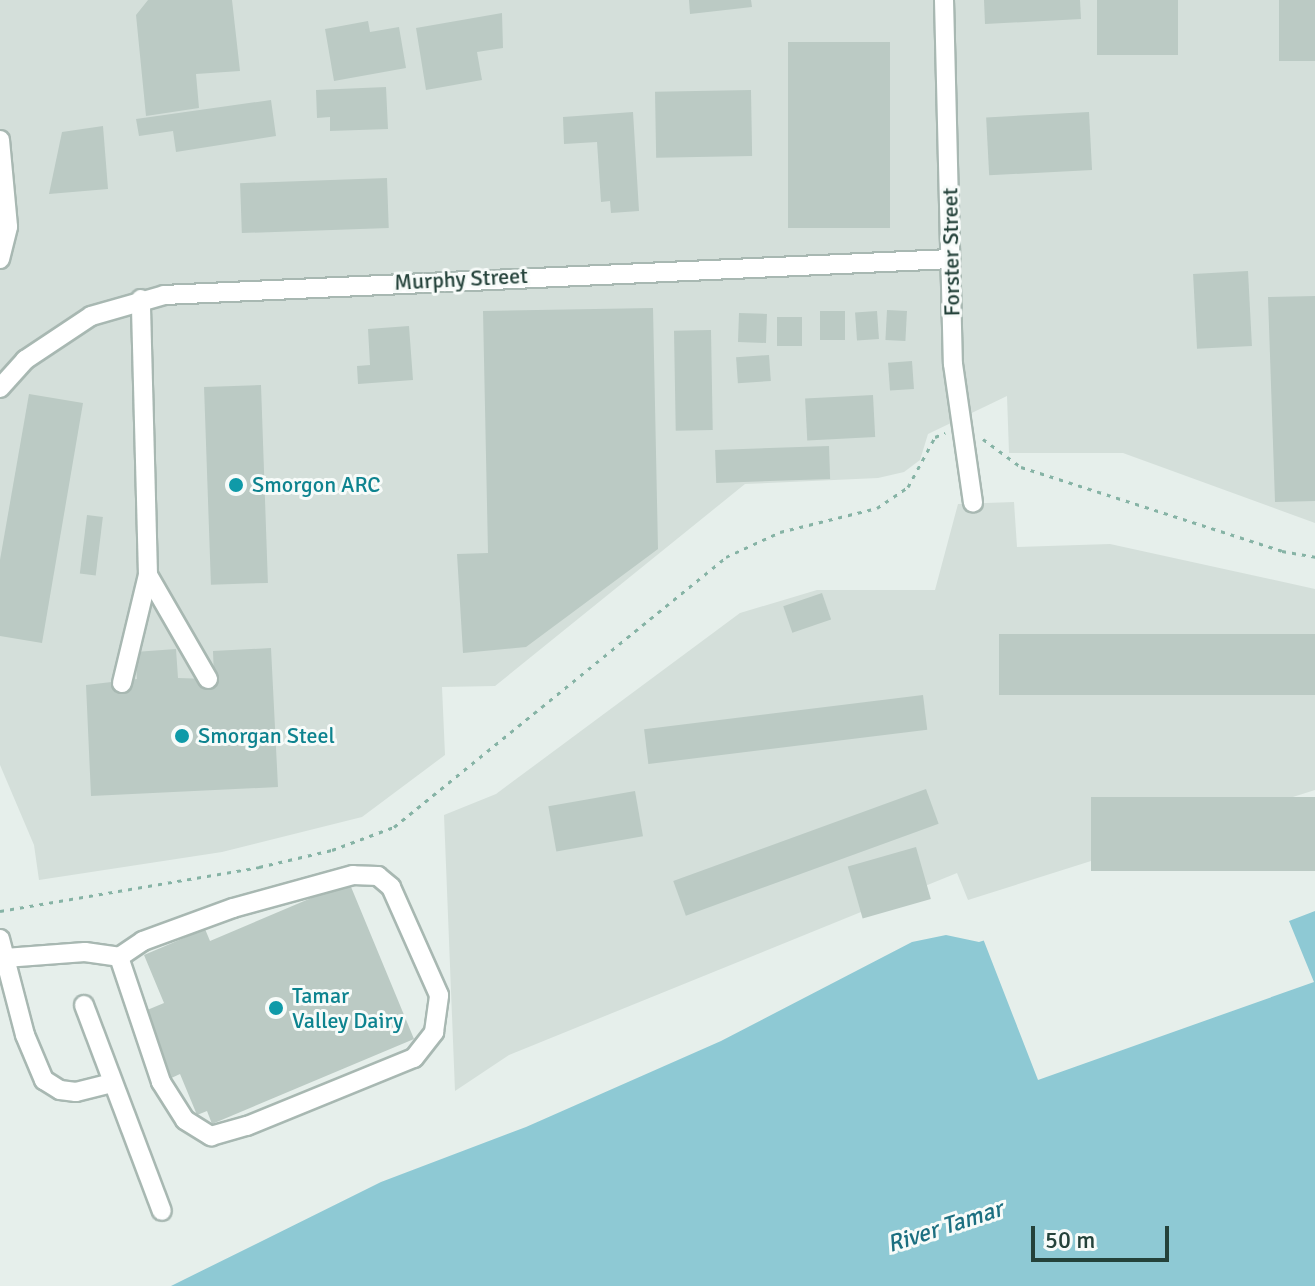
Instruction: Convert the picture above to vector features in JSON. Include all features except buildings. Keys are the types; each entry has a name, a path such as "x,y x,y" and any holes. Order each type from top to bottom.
{"street":[{"name":"Forster Street","path":"944,0 953,364 973,503"},
{"path":"0,140 8,227 0,259"},
{"name":"Murphy Street","path":"0,388 25,360 67,330 141,299 447,279 951,259"},
{"path":"122,683 148,575 141,299"},
{"path":"148,575 208,679"},
{"path":"5,958 85,952 119,957 143,941 233,908 353,875 378,876 391,887 439,995 434,1032 414,1058 247,1126 211,1136 185,1120 161,1082 119,957"},
{"path":"0,939 44,1080 60,1090 76,1092 111,1083"},
{"path":"84,1005 162,1211"}],"path":[{"path":"0,911 259,867 332,850 394,827 726,557 780,532 877,508 908,487 935,437 962,426 1021,467 1315,557"}],"shaded area":[{"path":"0,0 1315,0 1315,523 1123,453 1009,453 1007,396 928,434 920,460 904,472 878,478 745,484 495,686 442,687 445,755 362,817 222,852 39,880 34,845 0,765"},
{"path":"1014,502 1017,547 1110,544 1315,589 1315,790 968,900 957,873 509,1055 455,1091 444,815 496,794 740,613 817,590 935,590 958,504"}],"water":[{"name":"River Tamar","path":"1315,836 1315,1286 171,1286 381,1182 526,1127 721,1041 912,942 946,935 979,942"}],"pier":[{"path":"1315,832 1315,911 1289,921 1314,982 1038,1080 982,936"}],"place":[{"name":"Smorgon ARC","path":"236,485"},
{"name":"Smorgan Steel","path":"182,736"},
{"name":"Tamar Valley Dairy","path":"276,1008"}]}
